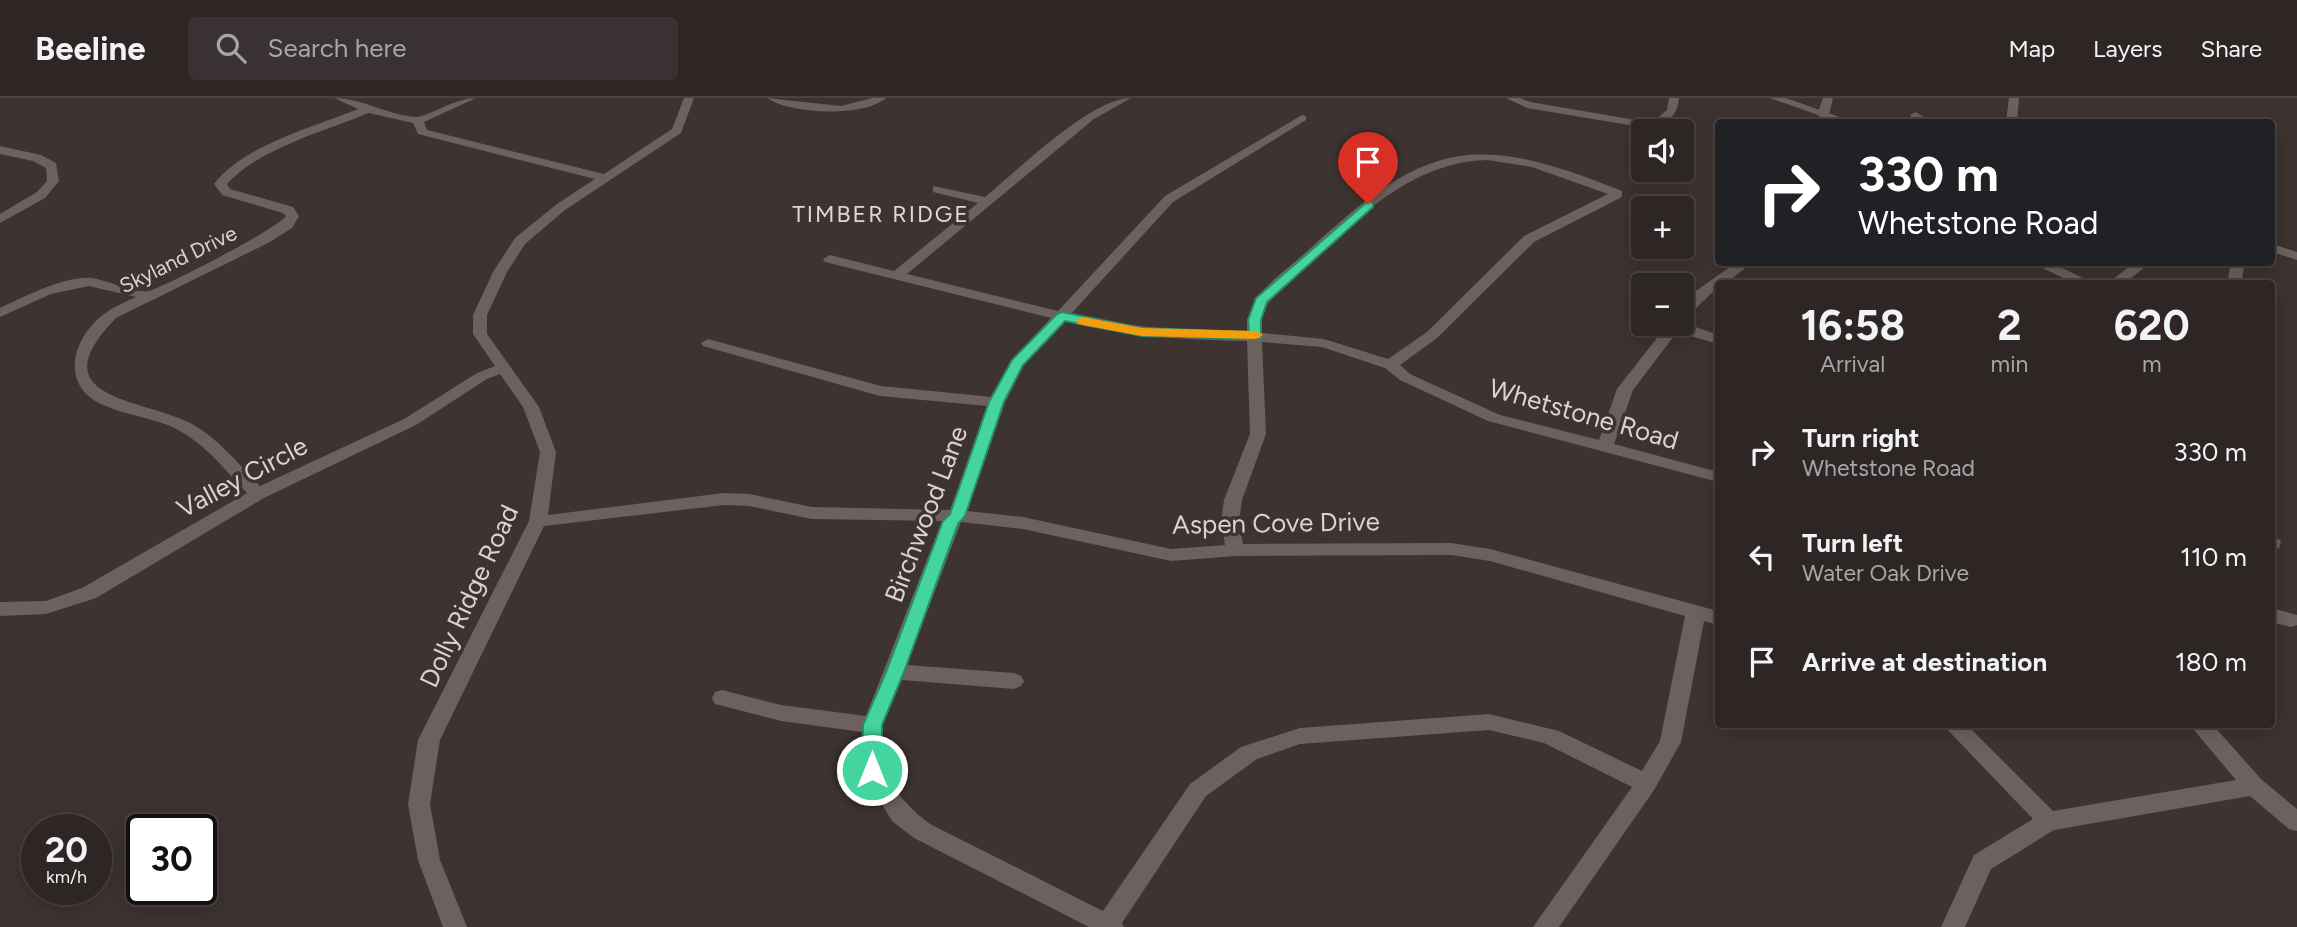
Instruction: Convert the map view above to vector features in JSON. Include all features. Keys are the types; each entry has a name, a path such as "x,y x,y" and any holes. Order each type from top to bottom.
{"street":[{"path":"339,98 368,109 418,121 471,98"},
{"name":"Dolly Ridge Road","path":"455,927 429,860 419,804 429,740 538,521 548,452 531,407 480,334 480,315 500,272 520,241 535,226 677,131 690,98"},
{"path":"772,98 824,109 847,110 862,107 881,98"},
{"path":"898,274 1090,117 1126,98"},
{"path":"1511,98 1527,105 1647,125 1659,122 1672,111 1674,98"},
{"path":"1775,98 1837,119"},
{"path":"1822,115 1828,98"},
{"path":"2012,119 2014,98"},
{"name":"Skyland Drive","path":"258,494 209,445 184,426 98,396 82,377 80,356 96,330 111,315 265,239 287,225 293,216 288,210 226,192 220,184 225,175 245,161 368,109"},
{"name":"Birchwood Lane","path":"1110,925 922,831 900,814 872,770 872,725 895,672 951,521 957,516 996,402 1017,363 1169,199 1303,118"},
{"path":"418,121 422,132 606,178"},
{"path":"0,150 37,158 52,166 53,181 41,195 0,219"},
{"path":"1235,550 1230,522 1233,500 1258,434 1255,320 1261,301 1368,204 1428,167 1449,161 1505,158 1564,172 1618,194 1528,239 1432,335 1390,365"},
{"path":"937,190 987,201"},
{"path":"2275,249 2297,256"},
{"name":"Whetstone Road","path":"830,259 1062,316 1142,332 1324,343 1390,365 1405,377 1494,418 1715,476"},
{"path":"1722,280 1742,266"},
{"path":"2046,266 2079,280"},
{"path":"2120,280 2139,266"},
{"path":"0,313 47,291 89,282 148,296"},
{"path":"1694,301 1715,284"},
{"path":"1694,329 1715,339"},
{"path":"1604,448 1625,389 1666,336"},
{"path":"708,343 880,391 996,402"},
{"name":"Valley Circle","path":"0,609 27,612 62,604 89,593 258,494 410,422 482,376 503,368"},
{"name":"Aspen Cove Drive","path":"538,521 724,499 748,500 812,513 957,516 1023,523 1171,555 1235,550 1451,549 1490,555 1715,617"},
{"path":"1545,927 1646,784 1670,742 1696,611"},
{"path":"2275,616 2291,620"},
{"path":"895,672 1014,681"},
{"path":"722,698 780,713 872,725"},
{"path":"1110,925 1198,790 1248,753 1300,736 1489,722 1514,725 1569,742 1646,784"},
{"path":"1956,728 2049,821"},
{"path":"2203,728 2254,786 2297,822"},
{"path":"1953,927 1982,862 2049,821 2254,786"}],"slow traffic":[{"path":"1083,321 1142,332 1256,335"}],"district":[{"name":"TIMBER RIDGE","path":"881,214"}],"route":[{"path":"872,770 872,725 895,672 951,521 957,516 996,402 1017,363 1062,316 1142,332 1256,337 1255,320 1261,301 1368,204"}]}
